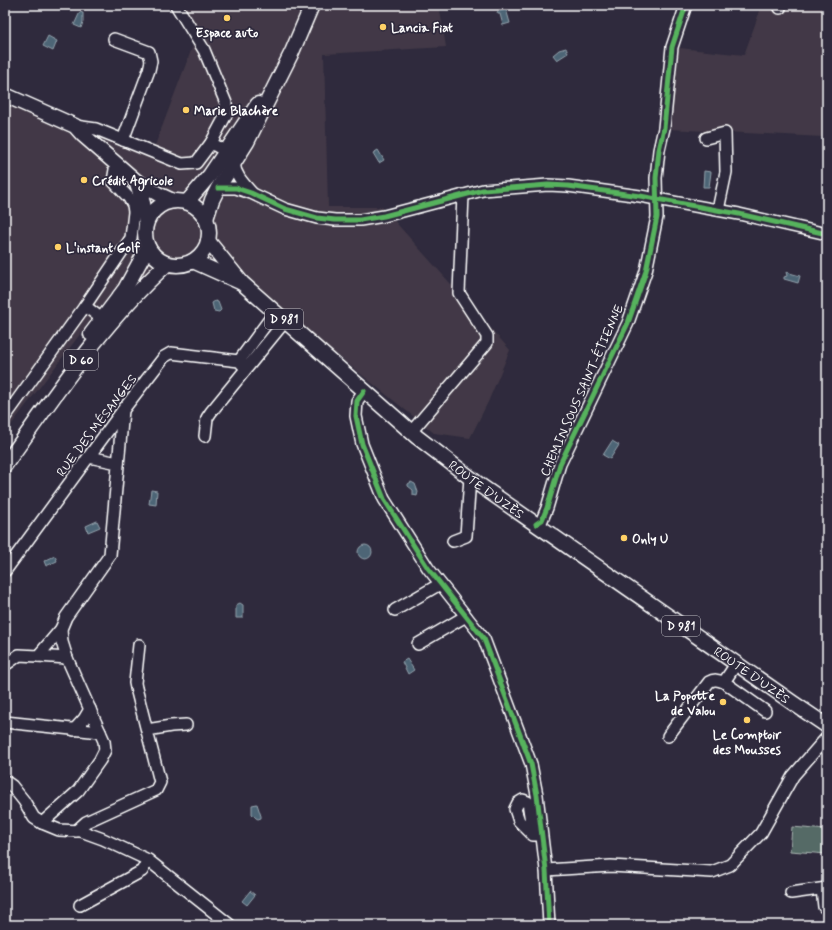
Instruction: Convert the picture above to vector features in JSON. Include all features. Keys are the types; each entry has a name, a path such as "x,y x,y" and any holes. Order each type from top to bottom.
{"main road":[{"path":"5,94 75,126 83,135 136,181 158,194 180,202 198,209 206,219 209,230 208,241 200,256 185,264 167,264 156,257 148,247 145,239 144,230 146,222 157,207 165,203 180,202 247,142 292,52 312,5"},
{"path":"206,219 212,200 230,157"},
{"path":"136,181 143,203 146,222"},
{"name":"ROUTE D'UZÈS","path":"208,241 242,283 411,432 470,477 536,524 827,726"},
{"name":"D 60","path":"5,448 124,289 148,247"},
{"name":"ROUTE D'UZÈS","path":"193,261 242,283"},
{"name":"D 60","path":"5,465 80,361 150,279 167,264"}],"street":[{"path":"75,126 96,130 182,164 196,163 211,143 226,116 226,103 204,50 176,5"},
{"name":"CHEMIN SOUS SAINT-ÉTIENNE","path":"536,524 542,520 560,464 628,323 646,271 657,217 656,178 659,150 664,128 672,47 686,5"},
{"path":"114,39 149,52 151,61 123,140"},
{"path":"706,138 725,134 726,172 718,210"},
{"path":"211,143 230,157 238,178 251,193"},
{"path":"5,417 85,306 131,238 134,204 113,181 116,164"},
{"path":"218,188 236,188 251,193 285,209 316,218 360,220 384,216 483,190 548,185 568,186 640,196 718,210 827,234"},
{"path":"411,432 487,344 487,336 459,293 463,195"},
{"path":"85,306 102,319"},
{"path":"205,436 207,418 243,364 280,316"},
{"name":"RUE DES MÉSANGES","path":"5,571 123,410 164,358 171,354 243,364"},
{"path":"364,391 357,401 356,416 362,444 372,472 384,498 428,568 484,639 531,764 538,795 537,835 546,870 549,925"},
{"path":"38,656 61,629 66,617 110,555 123,410"},
{"path":"89,457 118,463"},
{"path":"453,541 466,536 470,477"},
{"path":"395,610 440,584"},
{"path":"418,644 466,616"},
{"path":"42,823 78,791 100,760 105,750 104,741 67,658 62,642 61,629"},
{"path":"76,831 86,822 156,790 159,787 160,782 135,683 139,645"},
{"path":"8,663 19,655 67,658"},
{"path":"724,682 736,664"},
{"path":"668,736 709,682 713,680 724,682 765,711"},
{"path":"74,730 84,719 90,709"},
{"path":"5,722 100,732"},
{"path":"147,730 186,725"},
{"path":"546,870 611,866 712,872 730,865 761,833 793,776 827,737"},
{"path":"5,781 12,786 34,818 59,830 81,831 103,839 148,860 230,925"},
{"path":"80,905 142,871 148,860"},
{"path":"791,893 824,888 824,907"}],"shaded area":[{"path":"179,5 439,5 446,47 324,54 328,207 382,207 510,350 488,402 470,438 434,433 306,330 216,261 190,271 167,275 125,275 5,433 5,100 154,148 197,35"},
{"path":"762,5 827,5 827,149 825,149 823,137 669,129 679,48 744,55"}],"green space":[{"path":"792,827 827,830 827,854 790,851"}],"water":[{"path":"506,9 510,23 503,25 500,14 497,12"},
{"path":"80,12 83,13 81,28 74,25"},
{"path":"48,36 57,41 53,51 43,46"},
{"path":"566,48 568,53 557,60 553,55 559,50"},
{"path":"378,150 384,160 379,163 373,153"},
{"path":"704,171 711,172 709,187 703,187"},
{"path":"786,272 800,276 798,283 784,279 784,277 787,276"},
{"path":"215,301 218,302 221,310 219,312 214,311 212,303"},
{"path":"612,441 619,445 610,459 603,455"},
{"path":"411,482 415,484 418,492 417,496 413,495 413,490 408,486"},
{"path":"151,490 157,491 156,505 149,504"},
{"path":"97,521 100,527 88,532 86,526"},
{"path":"362,545 368,545 372,549 372,555 368,559 362,559 358,555 358,549"},
{"path":"55,556 57,561 46,566 44,561"},
{"path":"240,603 243,605 243,618 236,618 236,605"},
{"path":"407,659 414,670 408,674 402,662"},
{"path":"257,804 261,816 261,818 258,819 252,814 252,805"},
{"path":"250,891 255,895 247,905 242,901"}],"cycle path":[{"path":"536,524 542,520 560,464 628,323 646,271 657,217 656,178 659,150 664,128 672,47 686,5"},
{"path":"218,188 236,188 251,193 285,209 317,218 360,220 384,216 483,190 548,185 568,186 640,196 739,214 827,234"},
{"path":"364,391 357,401 356,416 362,444 384,499 428,568 484,639 531,764 537,795 546,870 549,925"}],"place":[{"name":"Espace auto","path":"227,18"},
{"name":"Lancia Fiat","path":"383,27"},
{"name":"Marie Blachère","path":"186,110"},
{"name":"Crédit Agricole","path":"84,180"},
{"name":"L'instant Golf","path":"58,247"},
{"name":"Only U","path":"624,538"},
{"name":"La Popotte de Valou","path":"723,702"},
{"name":"Le Comptoir des Mousses","path":"747,720"}]}
